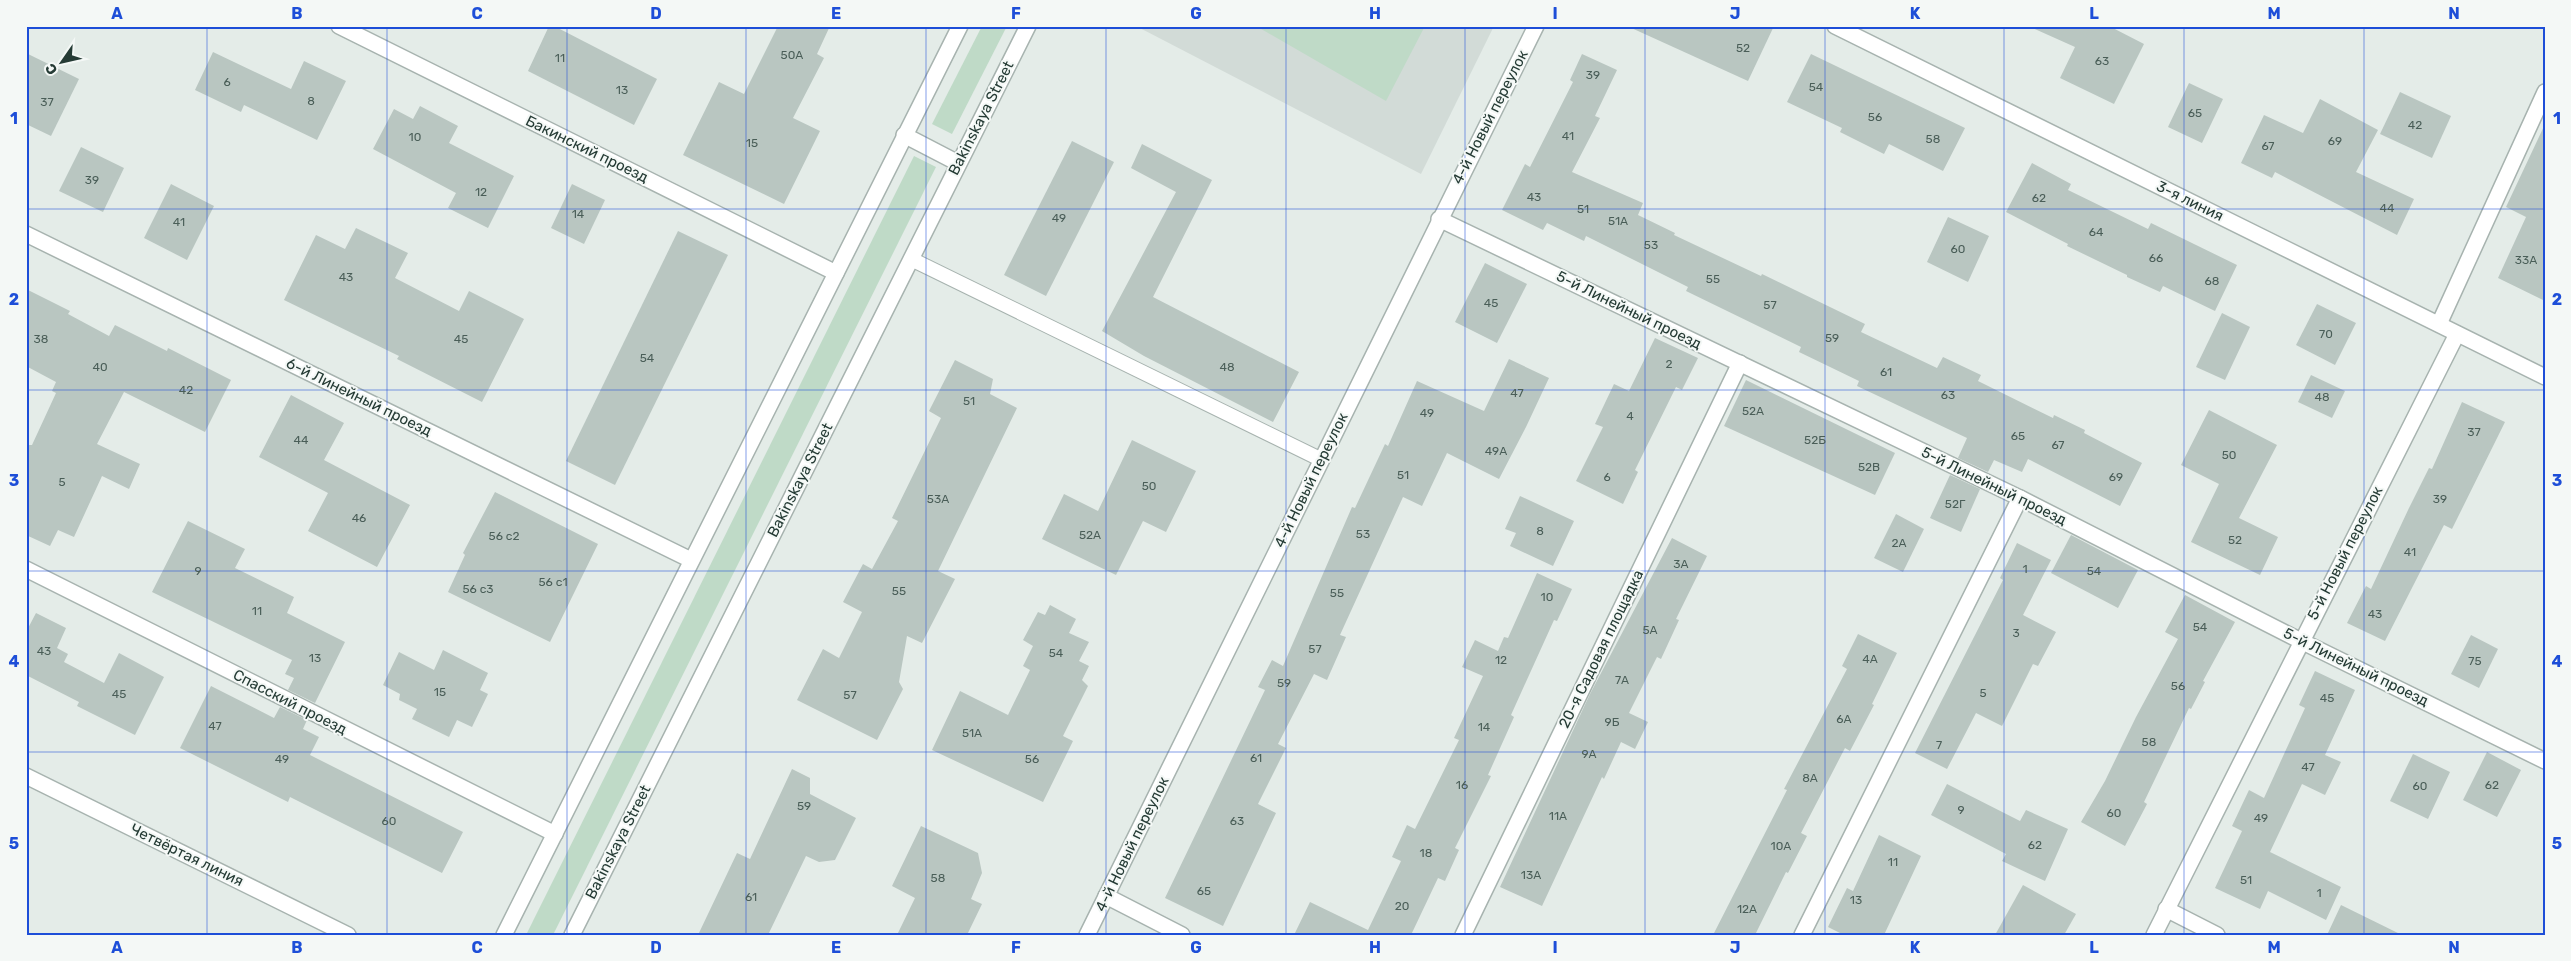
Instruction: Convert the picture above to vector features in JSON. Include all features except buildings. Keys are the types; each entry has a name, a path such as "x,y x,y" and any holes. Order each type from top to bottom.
{"street":[{"name":"Бакинский проезд","path":"339,26 836,272"},
{"path":"504,935 960,26"},
{"name":"Bakinskaya Street","path":"572,935 1028,26"},
{"name":"4-й Новый переулок","path":"1086,935 1536,26"},
{"name":"3-я линия","path":"1835,26 2545,377"},
{"path":"2439,324 2545,92"},
{"path":"904,135 958,163"},
{"name":"5-й Линейный проезд","path":"1439,219 2020,498 2301,640 2545,760"},
{"name":"6-й Линейный проезд","path":"26,234 691,560"},
{"name":"5-й Новый переулок","path":"2154,935 2301,640 2457,334"},
{"name":"20-я Садовая площадка","path":"1463,935 1740,363"},
{"path":"1802,935 2020,498"},
{"name":"Спасский проезд","path":"26,569 554,834"},
{"name":"Четвёртая линия","path":"26,776 348,935"},
{"path":"1106,896 1182,935"},
{"path":"2166,909 2217,935"}],"lane":[{"path":"910,259 1322,460"}],"shaded area":[{"path":"1136,26 1494,26 1421,174"}],"green space":[{"path":"982,26 1007,26 952,134 932,124"},
{"path":"1256,26 1425,26 1386,101"},
{"path":"914,156 936,167 553,935 526,935"}]}
